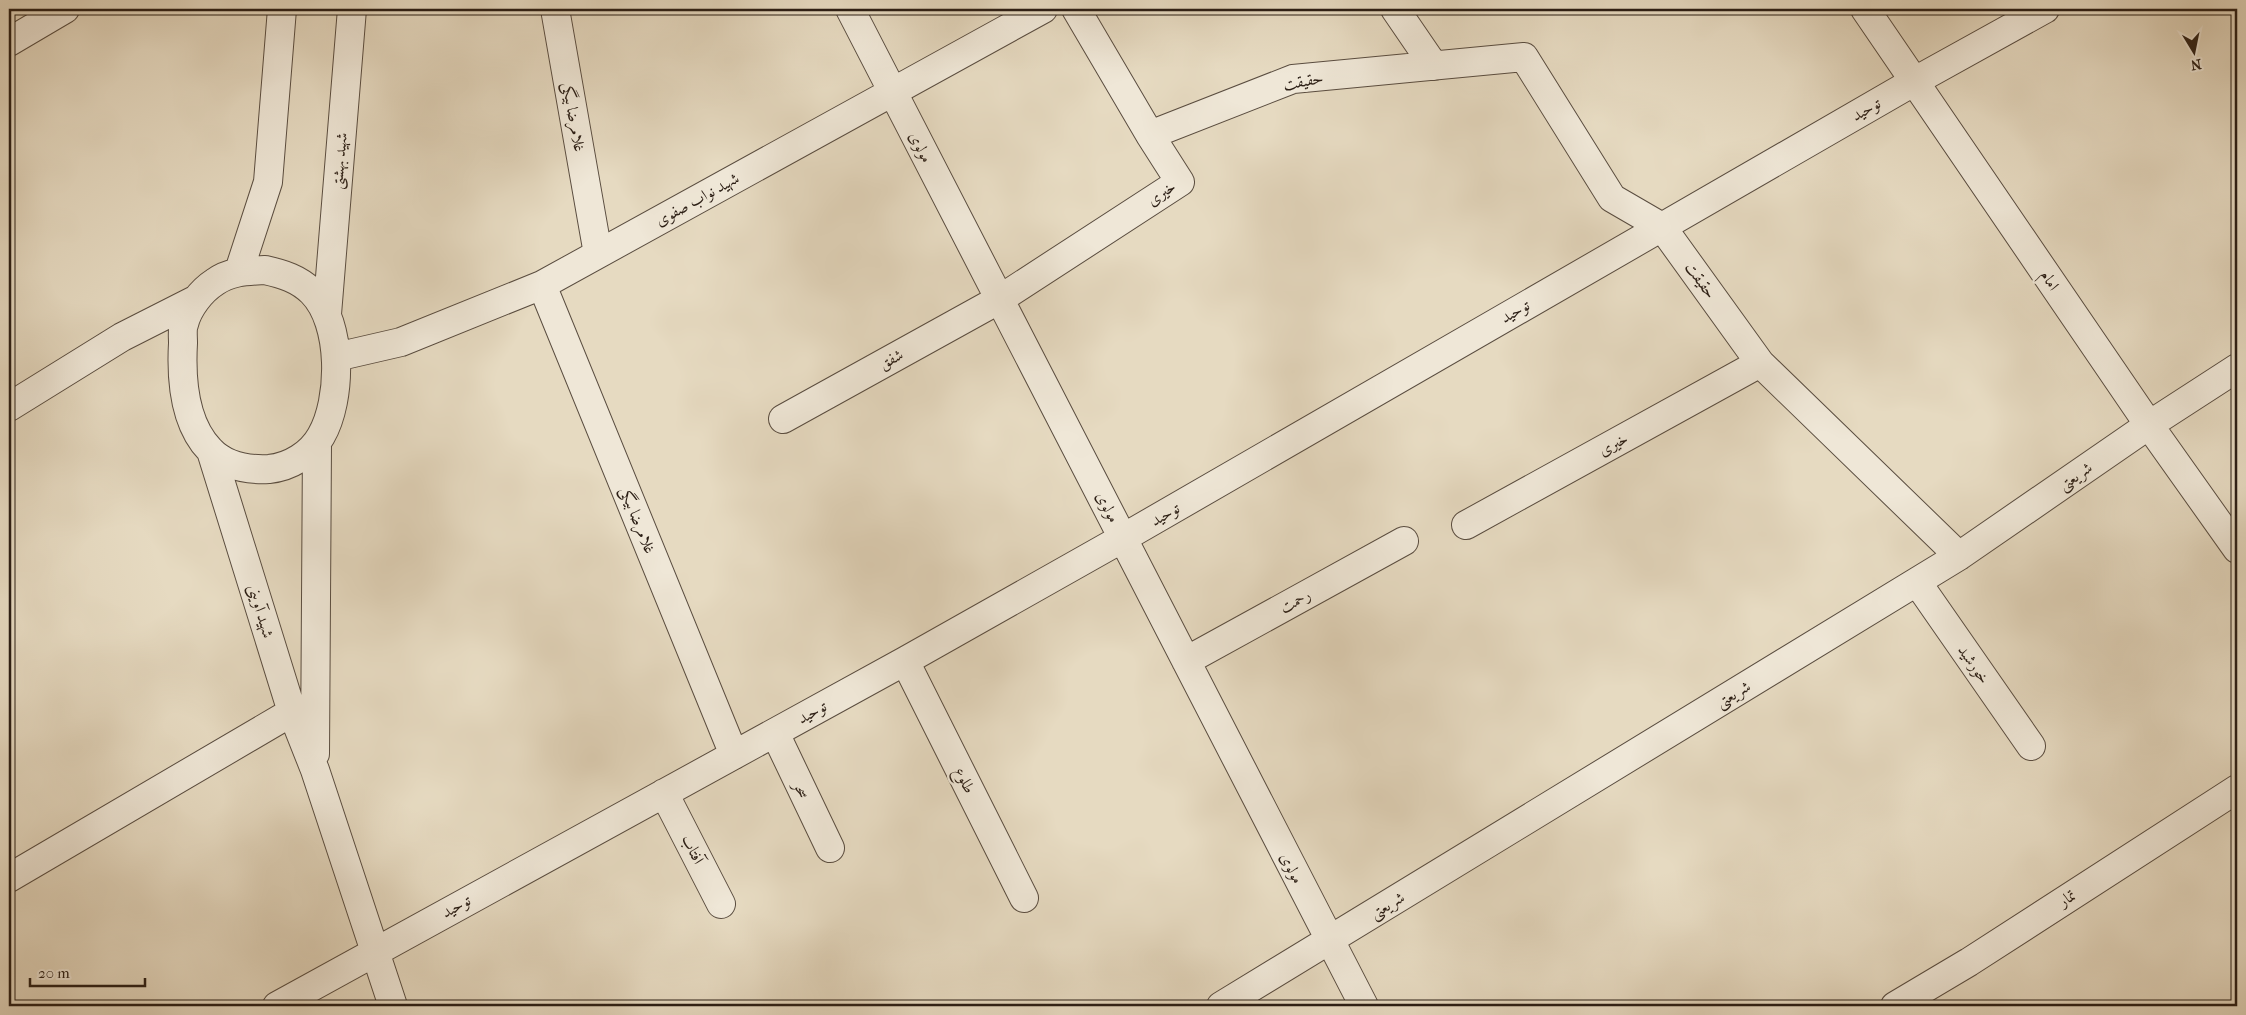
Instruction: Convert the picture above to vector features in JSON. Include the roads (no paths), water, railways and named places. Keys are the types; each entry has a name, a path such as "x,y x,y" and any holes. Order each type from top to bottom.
{"street":[{"path":"9,42 65,9"},
{"path":"239,271 268,182 282,9"},
{"name":"شهید بهشتی","path":"327,314 352,9"},
{"name":"غلامرضا بیگی","path":"555,9 598,254"},
{"name":"مولوی","path":"850,9 1364,1006"},
{"name":"شهید نواب صفوی","path":"336,357 401,342 542,285 1043,9"},
{"name":"خیری","path":"1000,299 1180,182 1076,9"},
{"path":"1396,9 1434,66"},
{"name":"امام","path":"1865,9 2149,425 2237,549"},
{"name":"توحید","path":"277,1006 374,951 905,661 1123,538 1915,81 2045,9"},
{"name":"حقیقت","path":"1150,135 1293,79 1524,57 1612,198 1662,227 1760,363 1959,556"},
{"path":"9,406 122,337 195,300 215,282 239,271 265,270 291,277 312,292 327,314 336,357 333,400 328,424 316,444 299,459 277,468 253,470 231,464 211,451 197,432 189,410 181,367 184,324 195,300"},
{"name":"غلامرضا بیگی","path":"542,285 734,755"},
{"name":"شفق","path":"783,419 1000,299"},
{"name":"خیری","path":"1466,525 1760,363"},
{"name":"شریعتی","path":"1221,1006 1959,556 2149,425 2237,368"},
{"name":"شهید آوینی","path":"315,770 316,444"},
{"name":"شهید آوینی","path":"211,451 292,712 315,770 392,1006"},
{"name":"رحمت","path":"1186,661 1404,541"},
{"name":"خورشید","path":"1917,582 2031,746"},
{"name":"طلوع","path":"905,661 1024,898"},
{"path":"9,878 292,712"},
{"name":"سحر","path":"775,732 830,848"},
{"name":"تمار","path":"1895,1006 1977,956 2237,789"},
{"name":"آفتاب","path":"664,793 721,904"}]}
